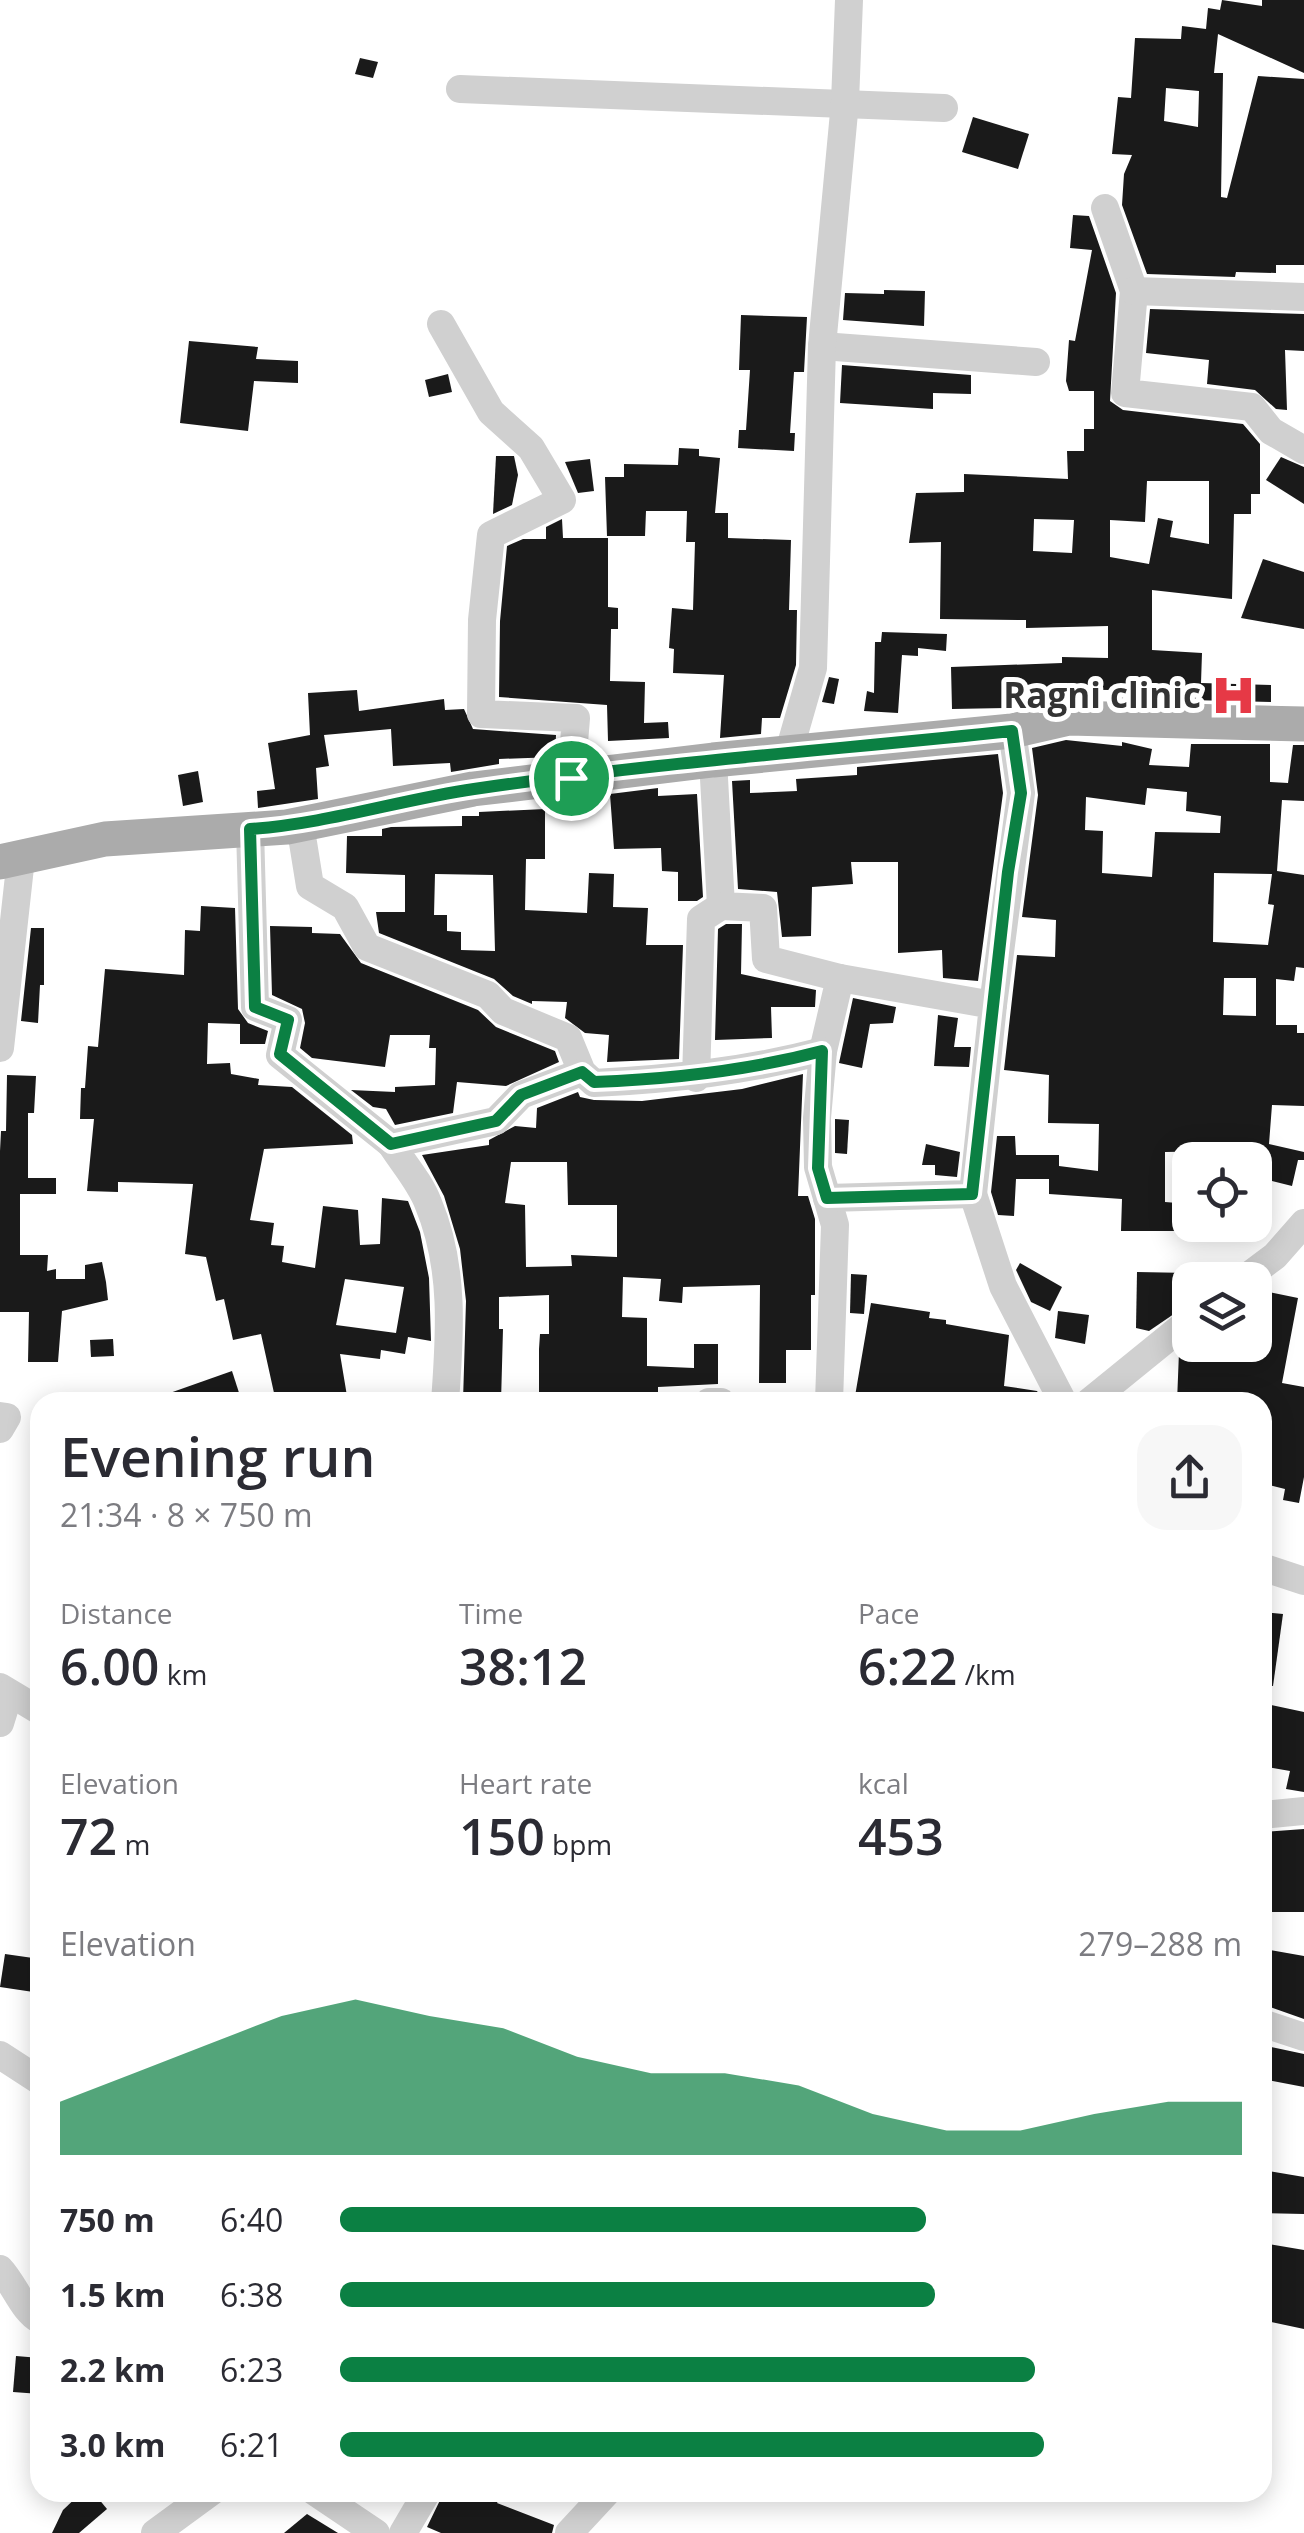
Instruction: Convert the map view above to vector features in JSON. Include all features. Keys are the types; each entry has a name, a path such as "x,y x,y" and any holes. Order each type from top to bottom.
{"main road":[{"path":"10,860 106,839 300,824 473,790 714,760 1012,731 1069,718 1304,724"}],"street":[{"path":"788,755 813,668 822,346 845,102 849,0"},
{"path":"460,89 944,108"},
{"path":"1105,208 1134,291 1125,392 1252,407 1271,431 1304,450"},
{"path":"1134,291 1304,297"},
{"path":"441,324 491,412 531,448 562,500 491,535 482,620 482,714 576,718 571,778"},
{"path":"822,346 1036,362"},
{"path":"1012,731 1021,793 972,1194 1003,1286 1057,1392"},
{"path":"714,760 721,906"},
{"path":"300,824 310,886 344,907 367,947 488,994 503,1011 568,1038 582,1072 594,1082 696,1078 730,1067 774,1064 822,1051"},
{"path":"250,829 255,1007 288,1020 280,1054 391,1144 428,1200 442,1248 450,1337 447,1392"},
{"path":"0,1048 10,860"},
{"path":"696,1078 701,919 721,906 763,908 766,959 840,978 993,1006"},
{"path":"830,1392 835,1224 818,1168 822,1051 840,978"},
{"path":"391,1144 496,1121 521,1095 582,1072"},
{"path":"827,1198 972,1194"},
{"path":"1267,1262 1304,1224"},
{"path":"1101,1392 1172,1335"},
{"path":"0,1416 7,1418 0,1429"},
{"path":"1272,1570 1304,1581"},
{"path":"0,1722 4,1690 30,1705"},
{"path":"1272,1814 1304,1811"},
{"path":"1272,2026 1304,2037"},
{"path":"0,2055 30,2074"},
{"path":"0,2269 16,2286 30,2315"},
{"path":"155,2533 197,2502"},
{"path":"334,2502 376,2533"},
{"path":"402,2533 421,2502"},
{"path":"569,2533 598,2502"}],"building":[{"path":"1222,0 1262,6 1262,0 1304,0 1304,73 1218,34 1214,73 1223,73 1221,197 1227,198 1258,76 1304,79 1304,265 1276,265 1276,273 1236,272 1235,277 1147,274 1122,205 1124,174 1132,155 1112,154 1118,97 1131,98 1135,38 1181,39 1182,26 1206,29 1208,8 1220,10","holes":["1166,88 1199,91 1198,127 1164,121"]},
{"path":"360,58 378,62 373,78 355,74"},
{"path":"973,117 1029,134 1018,169 962,152"},
{"path":"1073,215 1089,216 1116,293 1110,401 1123,410 1243,424 1260,444 1260,494 1251,494 1251,514 1234,514 1232,599 1152,590 1152,650 1202,653 1201,683 1271,685 1271,702 1109,698 1109,690 1053,689 1006,692 1006,708 952,709 951,667 1062,663 1062,657 1108,658 1108,626 1026,628 1026,620 940,619 941,542 909,543 916,493 964,492 964,474 1068,479 1067,451 1084,451 1084,429 1094,429 1094,391 1069,391 1066,381 1069,340 1075,341 1092,250 1070,248","holes":["1147,481 1209,481 1209,544 1170,537 1173,521 1158,518 1149,564 1110,557 1110,520 1145,522","1034,519 1074,520 1072,553 1033,551"]},
{"path":"884,290 925,291 924,326 843,320 845,293 884,294"},
{"path":"1150,309 1304,314 1304,351 1285,350 1287,410 1276,409 1255,390 1207,384 1209,360 1146,353"},
{"path":"741,315 807,317 804,372 794,372 790,433 795,433 794,451 738,448 739,430 746,430 750,370 739,370"},
{"path":"189,341 258,347 256,359 298,361 298,383 254,381 248,431 180,423"},
{"path":"842,365 971,375 971,394 933,393 933,409 840,403"},
{"path":"448,374 452,392 429,397 425,380"},
{"path":"679,448 699,449 699,456 720,458 715,513 728,513 728,538 791,540 789,610 797,610 796,665 780,718 762,718 761,734 720,738 724,675 673,673 674,649 669,648 672,608 693,610 695,542 686,542 687,511 646,511 645,536 607,536 605,477 624,477 624,464 678,465"},
{"path":"496,456 514,456 518,475 512,505 493,514"},
{"path":"1281,457 1304,467 1304,504 1266,480"},
{"path":"590,459 594,491 578,493 565,462"},
{"path":"562,519 563,538 608,538 608,607 618,608 618,629 611,629 610,681 645,682 644,723 668,722 669,738 608,741 607,705 499,697 500,621 507,546 523,539 546,539 546,527"},
{"path":"1263,559 1304,572 1304,629 1241,618"},
{"path":"882,632 947,634 946,651 918,648 918,656 902,655 898,713 864,711 867,691 874,693 875,642 881,642"},
{"path":"829,677 839,679 834,704 822,702"},
{"path":"357,690 359,711 444,699 445,710 464,709 473,729 556,735 555,757 499,759 499,764 451,772 450,763 393,766 391,729 324,735 329,766 316,768 318,799 258,808 257,791 275,789 268,743 310,735 308,693"},
{"path":"1066,740 1122,746 1122,742 1152,749 1149,765 1189,767 1191,744 1270,744 1270,782 1288,783 1293,745 1304,745 1304,801 1282,800 1277,871 1304,875 1304,968 1296,967 1294,981 1276,979 1276,1025 1297,1025 1297,1033 1304,1033 1304,1106 1272,1105 1269,1142 1172,1142 1172,1152 1165,1152 1165,1202 1172,1203 1172,1231 1121,1231 1122,1199 1049,1194 1049,1179 1016,1179 1014,1216 998,1215 991,1192 997,1136 1015,1136 1016,1155 1059,1155 1059,1166 1098,1171 1099,1124 1048,1123 1049,1075 1004,1070 1017,955 1055,957 1056,920 1022,917 1038,795 1032,748","holes":["1147,788 1187,792 1186,811 1221,816 1220,833 1155,832 1152,877 1102,873 1103,831 1085,830 1086,797 1145,805","1214,873 1272,874 1268,904 1274,905 1268,945 1213,942","1224,978 1256,978 1256,1016 1223,1015"]},
{"path":"998,754 1003,793 978,981 943,978 942,950 898,953 898,862 851,862 853,884 812,887 811,936 782,937 777,892 738,889 732,781 750,780 750,793 797,791 796,779 857,775 857,767"},
{"path":"198,771 203,802 183,806 178,775"},
{"path":"658,788 658,796 697,794 703,897 697,901 678,901 678,872 662,871 661,848 614,849 610,794"},
{"path":"545,809 545,859 526,859 525,910 587,913 589,873 614,874 613,907 648,908 646,945 683,945 679,1059 607,1062 609,1035 585,1033 565,1018 567,1002 532,1004 513,996 494,979 379,933 376,912 405,912 405,875 346,873 347,836 382,836 382,829 391,827 462,826 462,816 479,816 479,812","holes":["435,874 493,875 495,951 461,950 461,932 447,931 447,915 434,915"]},
{"path":"201,906 235,908 238,1009 248,1023 268,1031 265,1044 240,1044 240,1024 208,1023 207,1064 230,1063 231,1074 259,1079 258,1085 292,1087 352,1135 353,1144 264,1149 250,1220 274,1223 271,1245 284,1246 282,1262 315,1268 323,1206 358,1210 360,1245 380,1244 382,1198 408,1201 420,1232 429,1278 431,1341 408,1337 405,1354 381,1350 380,1359 340,1354 346,1392 274,1392 261,1334 233,1340 224,1299 216,1301 206,1257 185,1254 193,1184 118,1182 118,1192 87,1191 94,1119 80,1119 81,1088 85,1088 88,1046 98,1047 105,969 184,975 185,930 200,931","holes":["345,1279 404,1287 396,1333 336,1325"]},
{"path":"726,924 742,924 741,974 816,990 815,1007 771,1007 772,1038 715,1040 718,929"},
{"path":"270,926 312,927 312,933 340,934 361,963 478,1010 496,1027 555,1051 559,1062 506,1086 457,1082 453,1113 395,1125 386,1109 373,1107 351,1090 395,1092 395,1087 435,1085 436,1048 429,1048 430,1035 390,1035 385,1067 312,1058 300,1048 305,1023 302,1009 272,995"},
{"path":"31,928 44,928 44,985 40,985 38,1023 21,1021"},
{"path":"853,998 896,1007 893,1023 870,1024 862,1068 839,1063"},
{"path":"938,1015 958,1018 954,1047 971,1047 969,1067 934,1066"},
{"path":"803,1074 798,1196 808,1196 815,1219 811,1350 786,1350 786,1383 759,1383 760,1285 683,1287 682,1303 659,1301 661,1279 623,1277 622,1317 647,1318 647,1366 694,1368 694,1344 718,1344 718,1384 658,1387 658,1392 539,1392 540,1334 549,1334 549,1295 499,1297 499,1329 503,1329 501,1392 463,1392 466,1301 460,1249 444,1196 422,1155 489,1145 489,1140 515,1126 536,1128 537,1108 578,1092 580,1097 594,1100 642,1101 742,1089","holes":["511,1162 567,1162 568,1205 617,1205 617,1257 571,1255 572,1266 526,1267 525,1205 505,1203"]},
{"path":"7,1075 36,1076 34,1113 28,1113 28,1178 56,1178 56,1194 20,1194 20,1255 48,1255 47,1271 56,1269 56,1279 85,1279 85,1265 102,1262 106,1282 108,1300 62,1311 58,1362 28,1362 29,1312 0,1312 0,1151 1,1131 6,1131"},
{"path":"835,1119 849,1120 847,1154 835,1153"},
{"path":"926,1144 960,1152 957,1177 935,1175 935,1165 922,1165"},
{"path":"1272,1145 1304,1152 1292,1186 1272,1181"},
{"path":"1020,1263 1062,1287 1050,1311 1031,1302 1016,1270"},
{"path":"1137,1272 1172,1273 1172,1315 1149,1331 1136,1328"},
{"path":"851,1274 867,1275 864,1314 850,1313"},
{"path":"1272,1293 1298,1298 1282,1383 1304,1387 1304,1477 1299,1503 1283,1500 1285,1489 1272,1486 1272,1392 1177,1392 1179,1362 1272,1362"},
{"path":"871,1303 930,1312 929,1318 946,1320 946,1324 1009,1335 1004,1386 1038,1392 856,1392"},
{"path":"1058,1311 1089,1315 1085,1344 1055,1338"},
{"path":"113,1339 114,1356 91,1357 90,1340"},
{"path":"232,1371 239,1392 173,1392"},
{"path":"1272,1613 1283,1614 1272,1686"},
{"path":"1272,1705 1304,1712 1304,1792 1286,1789 1290,1771 1272,1768"},
{"path":"1304,1829 1304,1912 1272,1912 1272,1831"},
{"path":"1272,1950 1304,1956 1304,2019 1272,2008"},
{"path":"5,1954 30,1958 30,1992 0,1987"},
{"path":"1272,2047 1304,2054 1304,2087 1272,2081"},
{"path":"1272,2172 1304,2177 1304,2214 1272,2213"},
{"path":"1272,2245 1304,2250 1304,2329 1272,2322"},
{"path":"16,2356 30,2357 30,2393 13,2392"},
{"path":"71,2502 101,2502 107,2509 79,2533 52,2533"},
{"path":"439,2502 498,2502 554,2525 552,2533 441,2533 427,2527"},
{"path":"307,2514 338,2533 284,2533"}],"place":[{"name":"Ragni clinic","path":"1234,696"}],"route":[{"path":"1012,731 1021,793 1008,872 972,1194 827,1198 818,1168 822,1051 774,1064 730,1067 696,1078 594,1082 582,1072 521,1095 496,1121 391,1144 280,1054 288,1020 255,1007 250,829 287,827 473,790 571,778 1012,731"}]}
